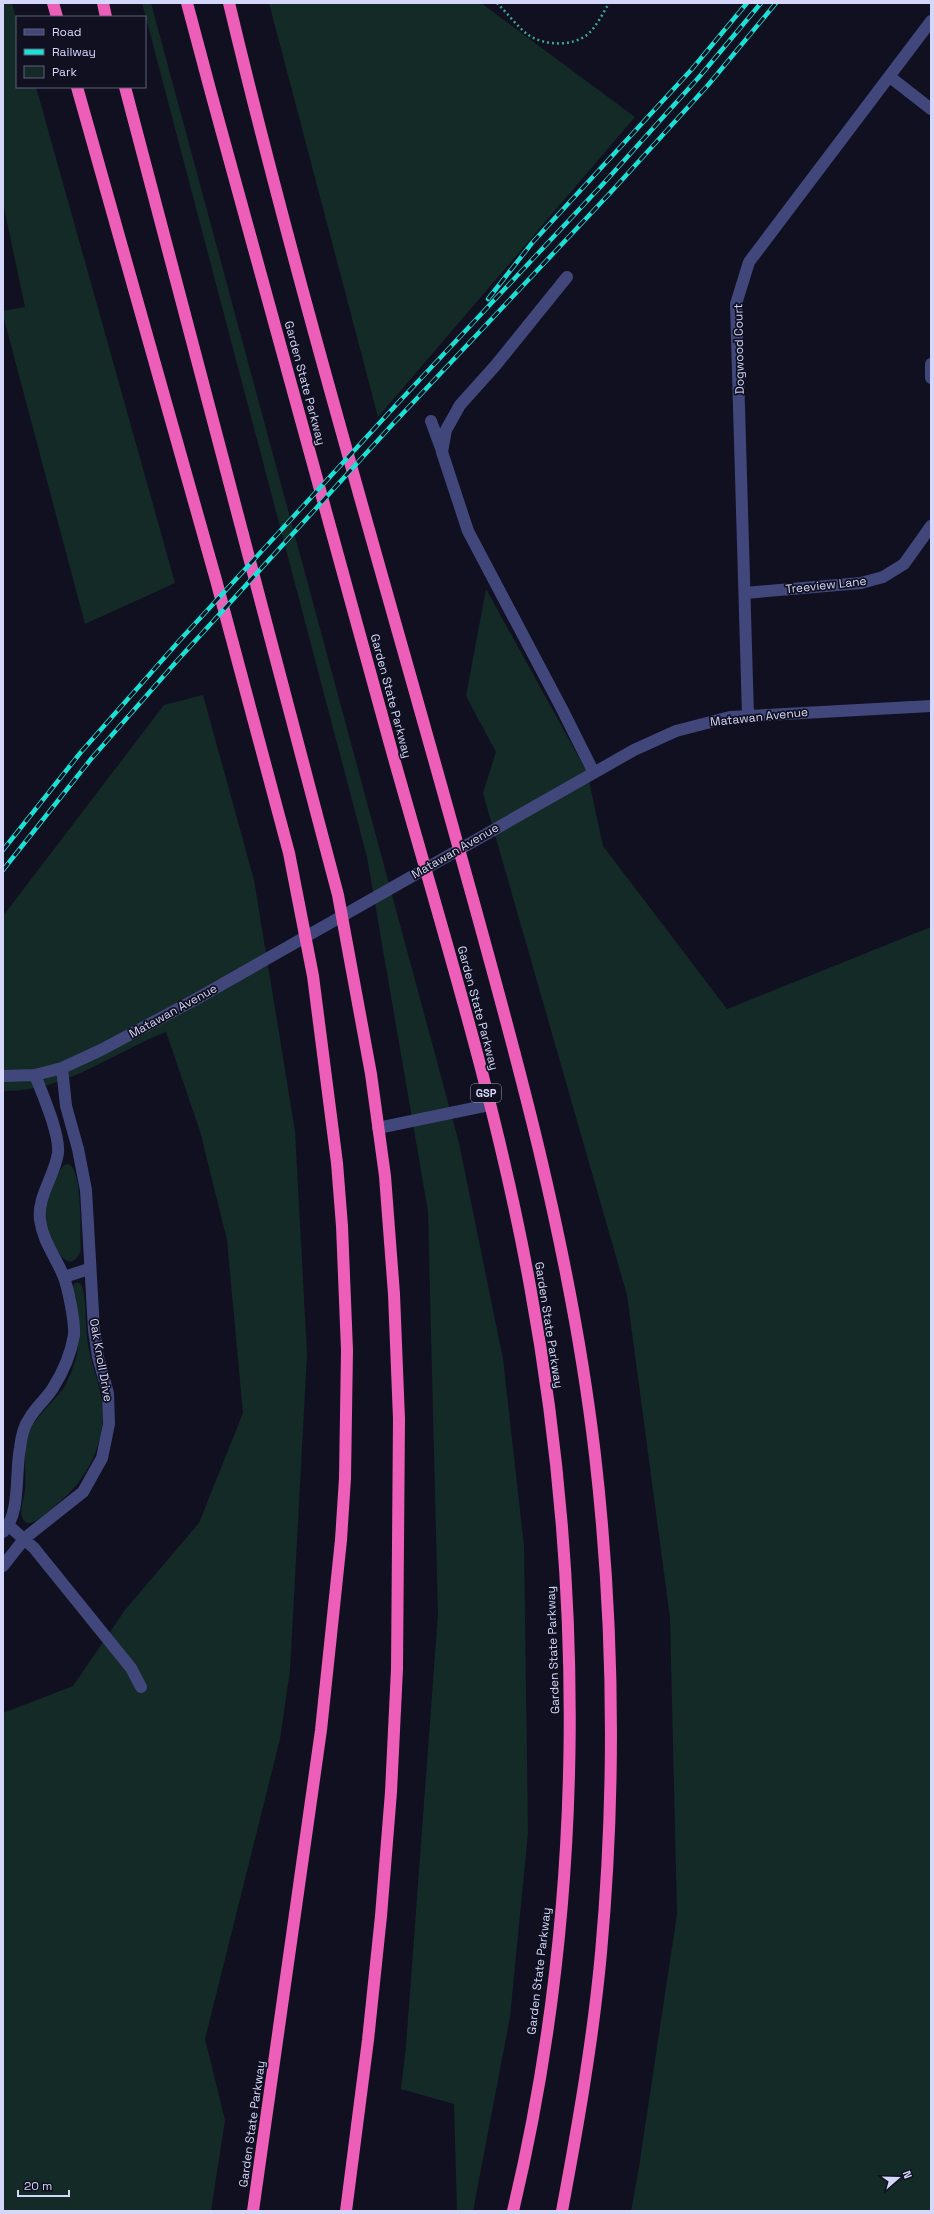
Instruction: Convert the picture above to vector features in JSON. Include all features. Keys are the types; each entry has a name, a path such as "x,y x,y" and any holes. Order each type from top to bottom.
{"highway":[{"path":"53,3 57,16"},
{"path":"103,3 106,16"},
{"name":"Garden State Parkway","path":"187,3 238,196 489,1104 518,1223 543,1368 562,1533 569,1678 568,1807 559,1936 532,2117 513,2211"},
{"name":"Garden State Parkway","path":"229,3 288,233 523,1081 562,1252 587,1391 602,1519 606,1579 611,1707 609,1834 605,1903 594,2015 584,2085 562,2211"},
{"name":"Garden State Parkway","path":"77,88 216,580 289,854 313,976 337,1163 343,1234 347,1350 346,1446 341,1540 321,1730 254,2211"},
{"path":"125,88 338,895 360,1010 378,1128 390,1231 398,1365 400,1483 397,1669 391,1792 381,1916 368,2040 346,2211"}],"street":[{"name":"Dogwood Court","path":"748,716 736,304 749,262 931,21"},
{"path":"890,76 931,109"},
{"path":"442,452 446,430 460,405 495,366 567,277"},
{"path":"931,364 931,378"},
{"path":"431,421 468,530 594,773"},
{"name":"Treeview Lane","path":"745,593 861,584 883,577 904,564 931,526"},
{"name":"Matawan Avenue","path":"3,1076 35,1075 62,1068 198,998 642,746 676,731 705,722 748,716 931,706"},
{"name":"Oak Knoll Drive","path":"3,1566 25,1538 83,1492 92,1478 106,1445 109,1424 108,1393 98,1357 94,1330 89,1269 86,1190 78,1149 66,1106 62,1068"},
{"name":"Oak Knoll Drive","path":"25,1538 6,1529 17,1488 20,1448 29,1419 59,1378 69,1355 74,1326 64,1277 44,1237 40,1218 41,1203 58,1152 51,1116 35,1075"},
{"path":"378,1128 489,1104"},
{"path":"58,1152 78,1149"},
{"path":"64,1277 89,1269"},
{"path":"25,1538 131,1668 141,1687"}],"path":[{"path":"497,3 528,35 552,43 577,41 588,34 609,3"}],"green space":[{"path":"3,3 12,3 16,17 16,88 36,88 175,583 85,624 3,315 3,311 25,307 3,203"},
{"path":"142,3 151,3 459,1143 503,1359 524,1546 528,1833 510,2017 473,2211 457,2211 454,2104 401,2089 406,2046 438,1614 428,1211 367,857"},
{"path":"269,3 481,3 635,117 378,417"},
{"path":"486,589 587,772 603,846 727,1009 931,927 931,2211 631,2211 677,1914 670,1618 627,1295 483,793 496,752 466,696"},
{"path":"203,695 254,880 295,1131 307,1354 290,1671 280,1739 205,2039 225,2120 211,2211 3,2211 3,1713 73,1686 125,1610 199,1523 243,1413 227,1240 200,1131 166,1032 88,1070 68,1078 26,1090 3,1091 3,916 164,705"},
{"path":"69,1164 77,1179 79,1191 81,1250 75,1259 69,1262 63,1258 53,1241 46,1221 45,1210 60,1170 64,1165"},
{"path":"75,1283 80,1283 84,1293 88,1344 101,1396 103,1411 99,1441 87,1470 78,1483 47,1513 31,1523 27,1523 21,1512 25,1490 25,1446 29,1432 36,1420 63,1389 69,1378 76,1358 78,1350 78,1333 72,1288"}],"railway":[{"path":"488,299 532,243 692,69 747,3"},
{"path":"3,850 81,752 180,640 396,405 603,184 700,76 761,3"},
{"path":"3,870 91,759 176,662 391,426 611,192 709,84 776,3"}]}
